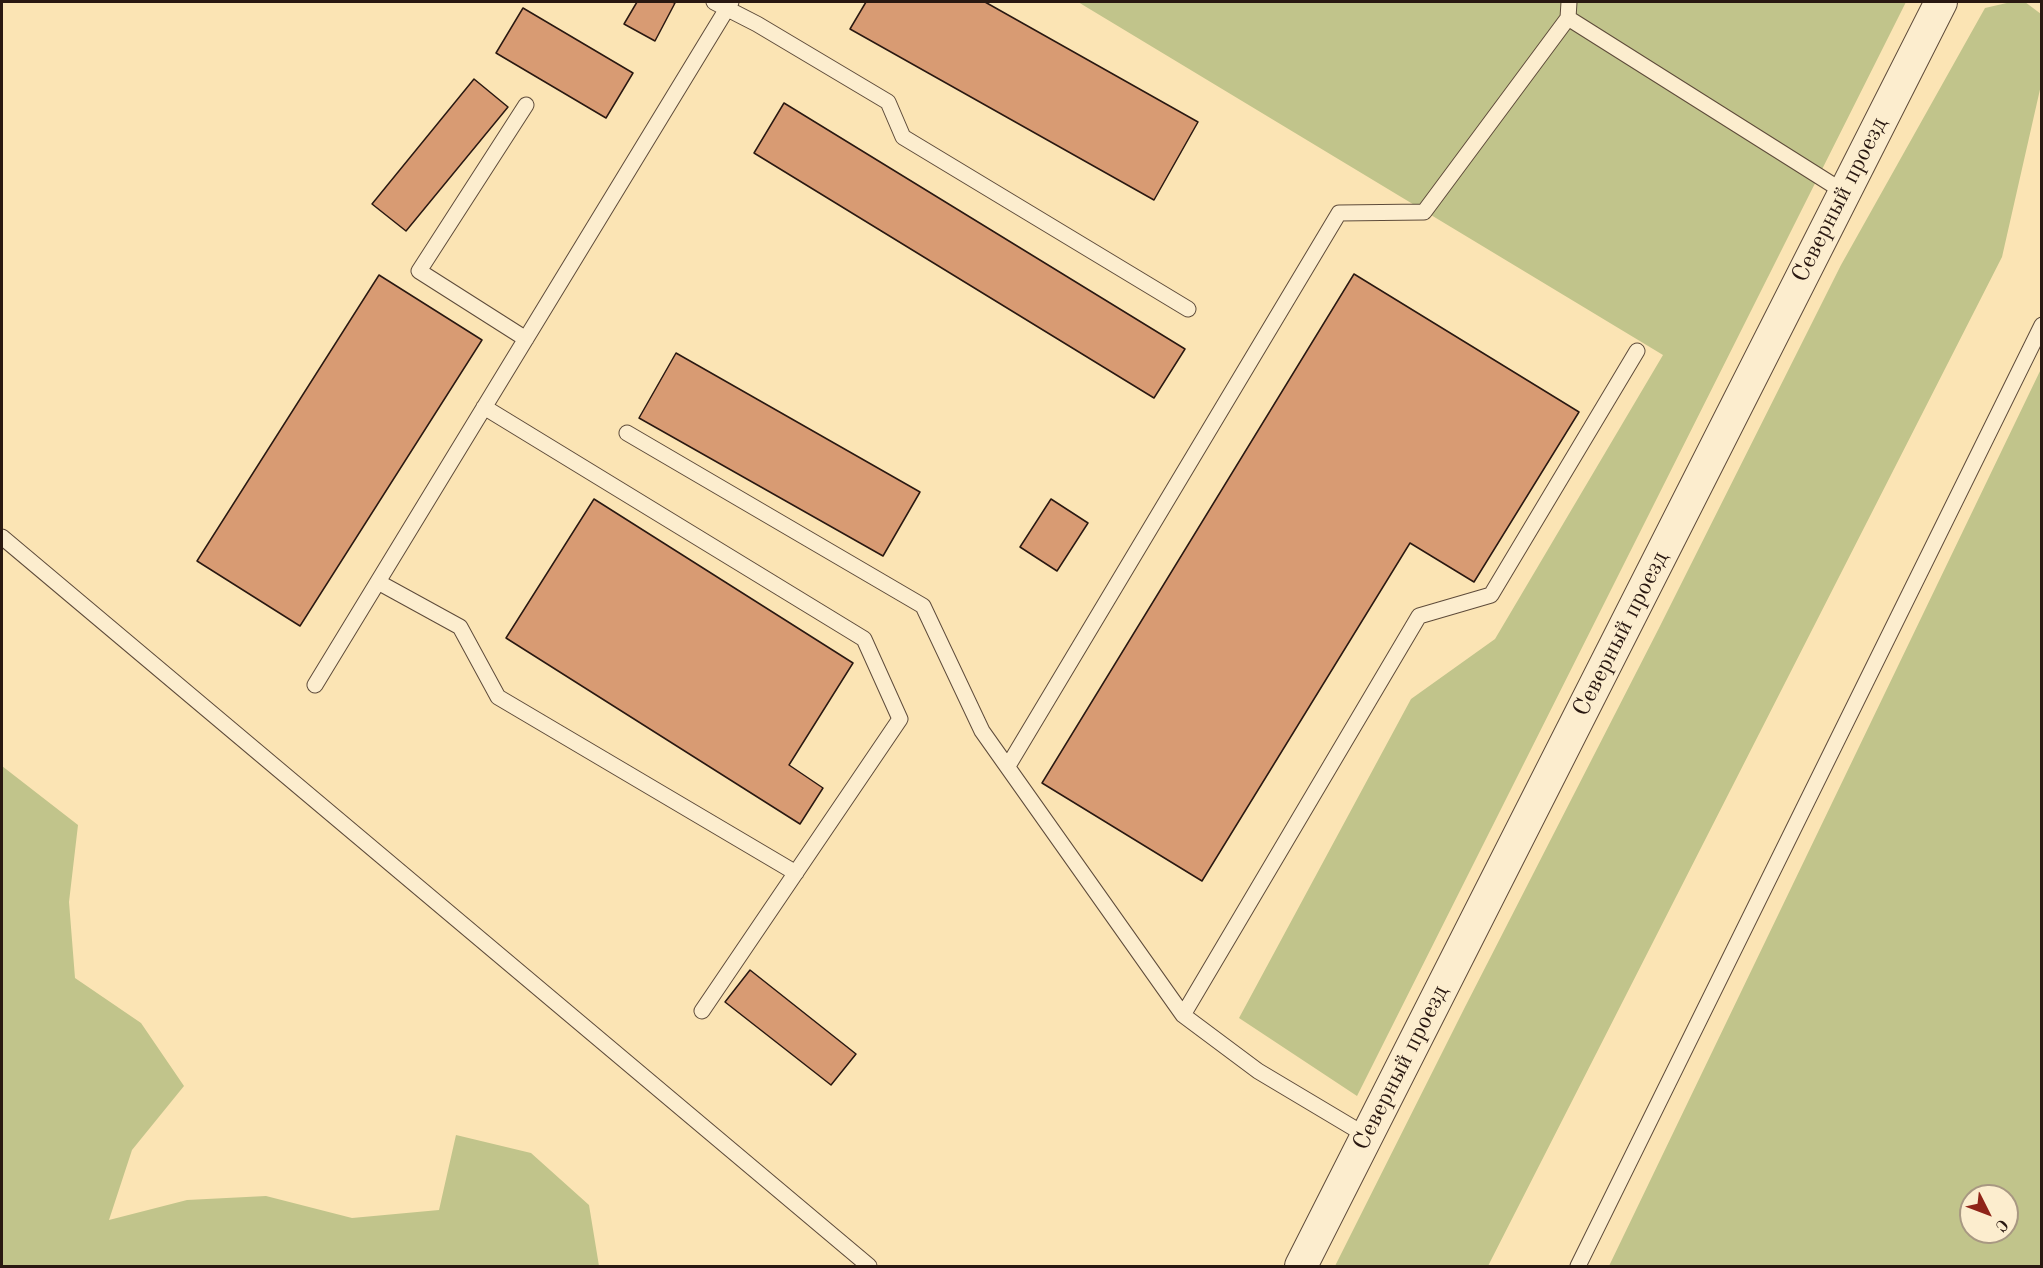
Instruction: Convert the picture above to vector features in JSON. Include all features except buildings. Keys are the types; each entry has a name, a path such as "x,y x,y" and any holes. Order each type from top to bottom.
{"street":[{"name":"Северный проезд","path":"1300,1266 1941,2"}],"lane":[{"path":"1008,766 1339,213 1424,212 1568,18 1569,2"},
{"path":"315,686 526,339 724,4 888,102 903,137 1188,309"},
{"path":"1568,18 1844,192"},
{"path":"525,105 419,271 526,339"},
{"path":"1578,1266 2042,325"},
{"path":"1183,1015 1419,616 1491,595 1637,351"},
{"path":"484,407 864,639 900,719 702,1011"},
{"path":"627,433 923,606 982,730 1183,1015 1258,1071 1367,1136"},
{"path":"2,537 869,1266"},
{"path":"378,582 460,627 498,697 796,873"}],"green space":[{"path":"1078,2 1906,2 1357,1096 1239,1018 1411,699 1495,639 1663,355"},
{"path":"2011,2 2025,2 2041,14 2041,85 2002,257 1488,1266 1335,1266 1841,265 1985,8"},
{"path":"2041,369 2041,1266 1609,1266"},
{"path":"2,766 78,825 69,902 75,978 141,1023 184,1086 132,1150 109,1220 187,1200 266,1196 352,1218 439,1210 456,1135 531,1153 589,1205 599,1266 2,1266"}]}
